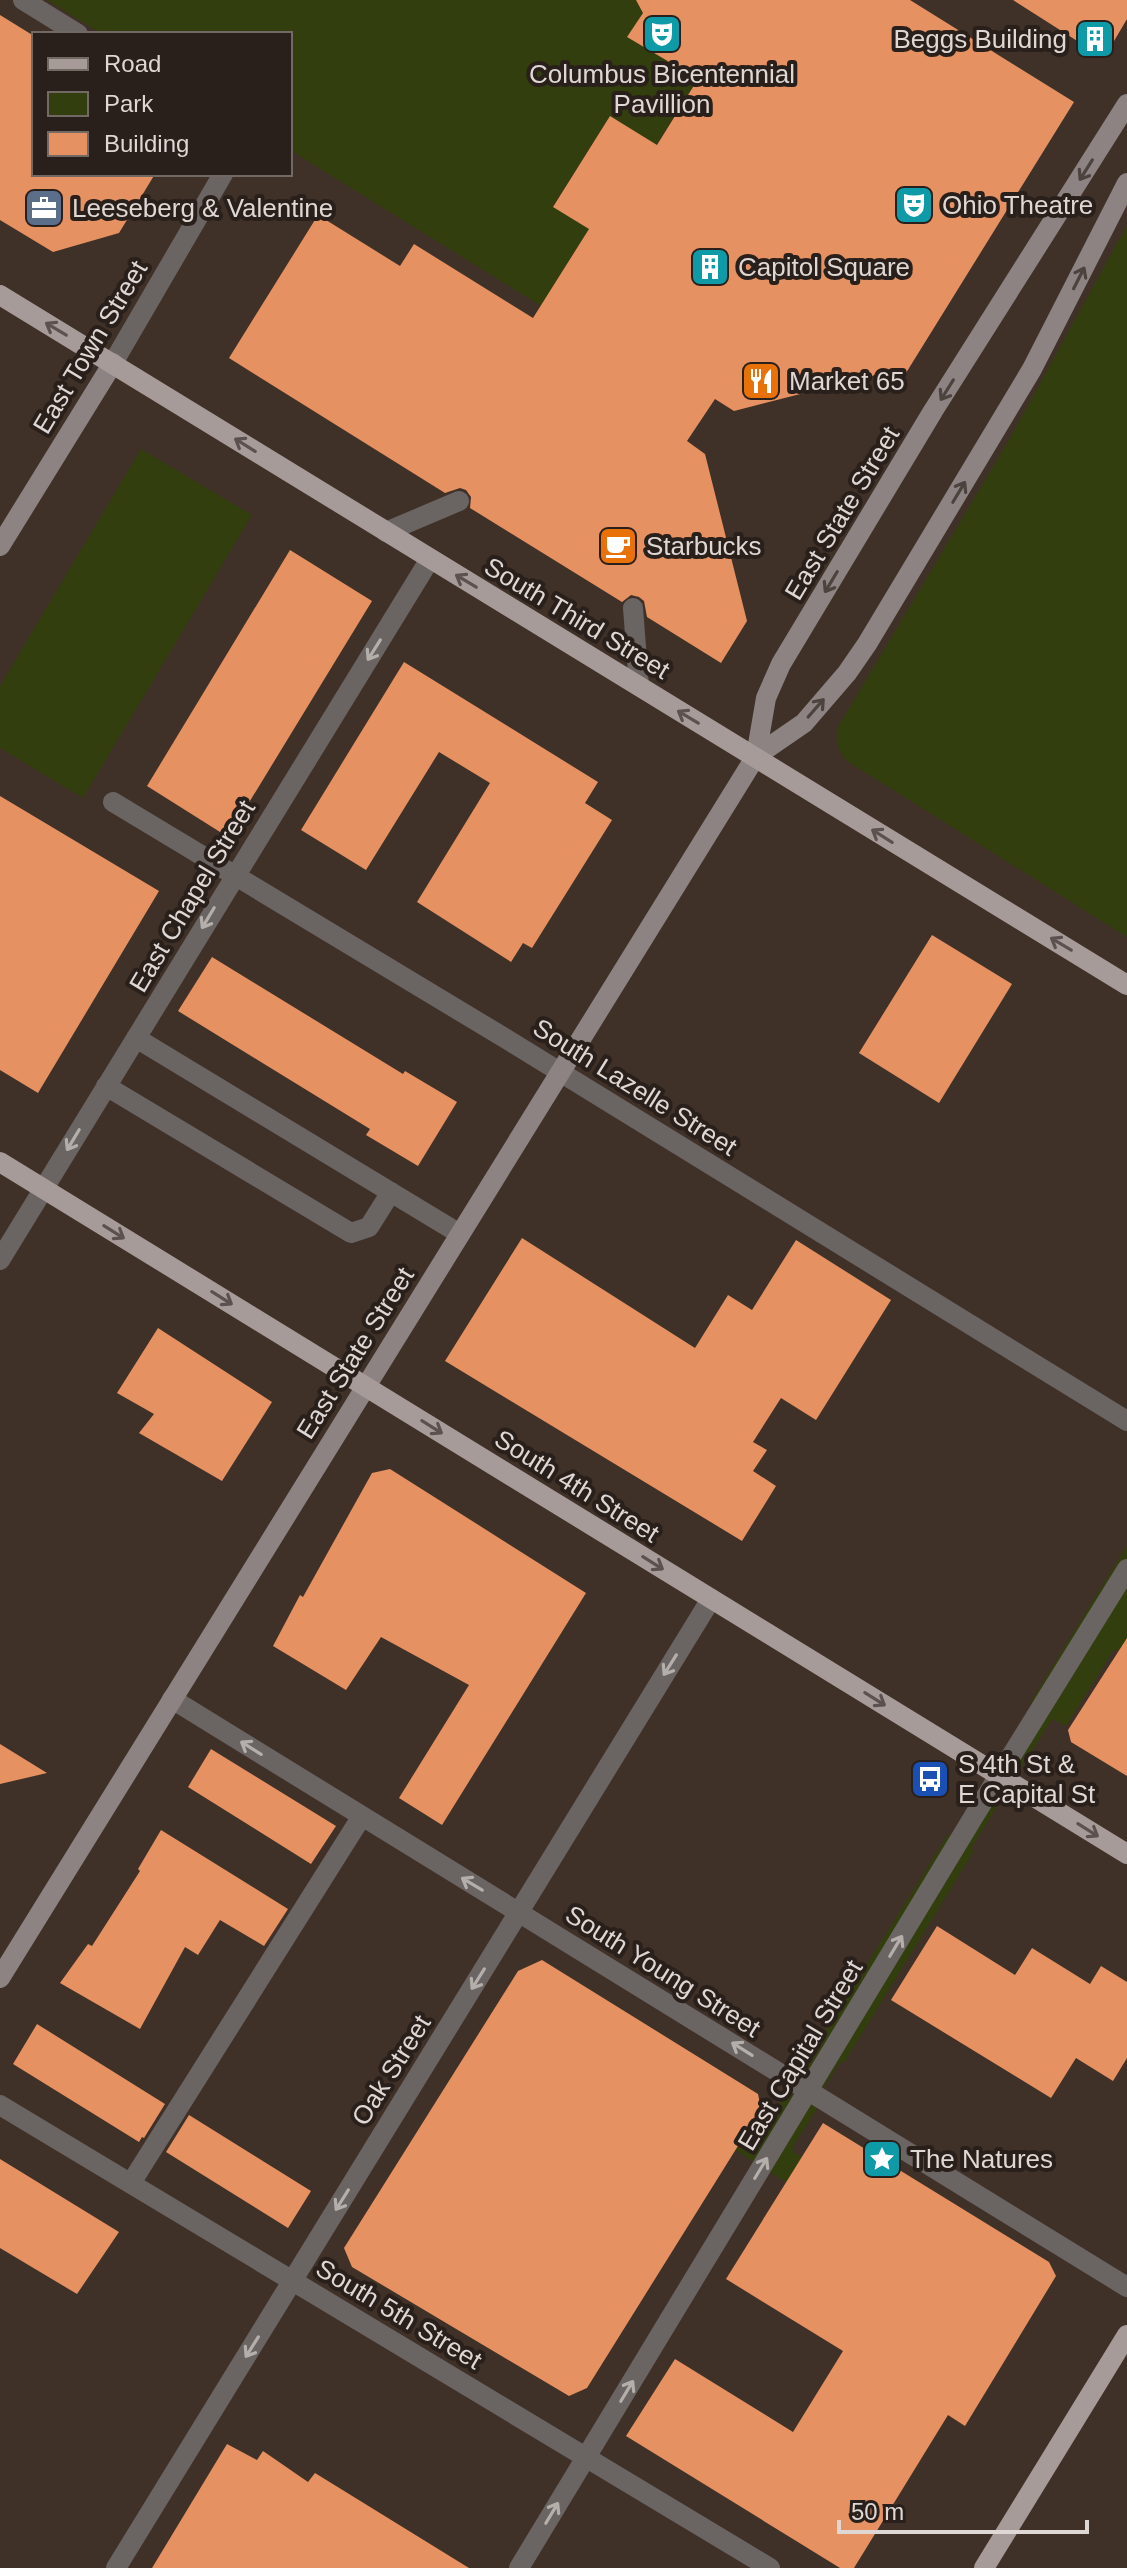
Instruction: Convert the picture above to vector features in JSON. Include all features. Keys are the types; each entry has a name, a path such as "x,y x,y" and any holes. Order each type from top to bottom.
{"main road":[{"name":"South Third Street","path":"0,295 1127,985"},
{"name":"South 4th Street","path":"0,1162 1127,1854"},
{"path":"984,2568 1127,2335"}],"street":[{"path":"23,0 75,32"},
{"name":"East State Street","path":"0,1978 756,756 766,698 781,664 933,411 1127,104"},
{"name":"East Town Street","path":"0,546 113,363 222,176"},
{"name":"East State Street","path":"756,756 804,723 847,673 867,644 1032,369 1127,183"},
{"path":"386,532 459,501"},
{"name":"East Chapel Street","path":"0,1260 430,559"},
{"path":"633,608 639,686"},
{"name":"South Lazelle Street","path":"113,802 560,1072 1127,1421"},
{"path":"136,1038 460,1234"},
{"path":"106,1086 351,1233 369,1227 391,1192"},
{"name":"East Capital Street","path":"519,2568 1127,1569"},
{"name":"Oak Street","path":"116,2568 711,1599"},
{"name":"South Young Street","path":"172,1699 1127,2287"},
{"path":"131,2183 362,1816"},
{"name":"South 5th Street","path":"0,2105 770,2568"}],"shaded area":[{"path":"0,0 1127,0 1127,2568 0,2568"}],"green space":[{"path":"47,0 748,0 656,145 610,116 553,206 589,229 541,306 292,151 292,32 99,32"},
{"path":"1127,225 1127,937 847,761 839,749 837,737 838,727 1009,440"},
{"path":"141,449 252,515 83,798 0,748 0,686"},
{"path":"1127,1545 1127,1642 1123,1649 1113,1651 1066,1726 1052,1719 844,2063 840,2062 813,2105 817,2109 793,2146 793,2152 802,2157 786,2182 735,2150 744,2137 755,2143 789,2089 793,2091 819,2049 816,2046 948,1834 954,1838 1035,1707 1030,1703"}],"building":[{"path":"636,0 910,0 1074,102 901,381 887,372 734,411 715,399 687,441 705,454 747,621 721,663 647,617 644,601 639,597 631,595 622,602 470,508 471,497 466,490 460,488 445,493 229,358 318,215 400,266 414,244 533,318 589,229 553,207 610,116 657,145 698,79 627,37 643,13"},
{"name":"Beggs Building","path":"1013,0 1127,0 1127,19 1104,58"},
{"path":"0,15 32,35 32,176 154,176 119,233 53,252 0,220"},
{"path":"290,550 372,601 228,837 147,786"},
{"path":"404,662 598,782 585,803 612,820 532,948 523,943 511,962 417,902 490,783 439,752 366,870 301,830"},
{"path":"0,796 159,891 38,1093 0,1070"},
{"path":"932,935 1012,984 939,1103 859,1053"},
{"path":"212,957 403,1074 405,1071 457,1102 418,1166 366,1135 370,1129 178,1011"},
{"path":"522,1238 695,1348 728,1295 752,1310 796,1240 891,1300 816,1420 781,1398 753,1442 767,1450 753,1471 776,1486 742,1541 445,1361"},
{"path":"158,1328 272,1402 222,1481 139,1433 154,1414 117,1393"},
{"path":"390,1469 586,1593 442,1825 399,1798 469,1685 381,1637 346,1690 273,1646 372,1473"},
{"path":"1127,1638 1127,1776 1071,1742 1068,1730"},
{"path":"0,1744 47,1773 0,1784"},
{"path":"211,1749 336,1826 311,1864 188,1787"},
{"path":"161,1830 288,1909 264,1946 220,1920 198,1955 185,1947 140,2029 60,1983 88,1944 92,1946 140,1871 138,1869"},
{"path":"937,1926 1015,1975 1032,1948 1090,1984 1101,1966 1127,1982 1127,2058 1113,2081 1076,2058 1051,2098 891,2000"},
{"path":"542,1960 758,2094 761,2109 587,2388 569,2396 352,2267 344,2248 518,1971"},
{"path":"37,2024 165,2104 144,2138 139,2142 13,2064"},
{"path":"189,2115 311,2191 288,2228 166,2152"},
{"path":"823,2123 1049,2262 1056,2276 965,2426 948,2415 854,2568 840,2568 626,2436 675,2359 793,2432 843,2351 726,2279"},
{"path":"0,2159 119,2232 77,2294 0,2248"},
{"path":"227,2444 257,2460 263,2451 308,2482 315,2473 469,2568 152,2568"}],"place":[{"name":"Columbus Bicentennial Pavillion","path":"662,34"},
{"name":"Beggs Building","path":"1095,39"},
{"name":"Ohio Theatre","path":"914,205"},
{"name":"Leeseberg & Valentine","path":"44,208"},
{"name":"Capitol Square","path":"710,267"},
{"name":"Market 65","path":"761,381"},
{"name":"Starbucks","path":"618,546"},
{"name":"S 4th St & E Capital St","path":"930,1779"},
{"name":"The Natures","path":"882,2159"}]}
